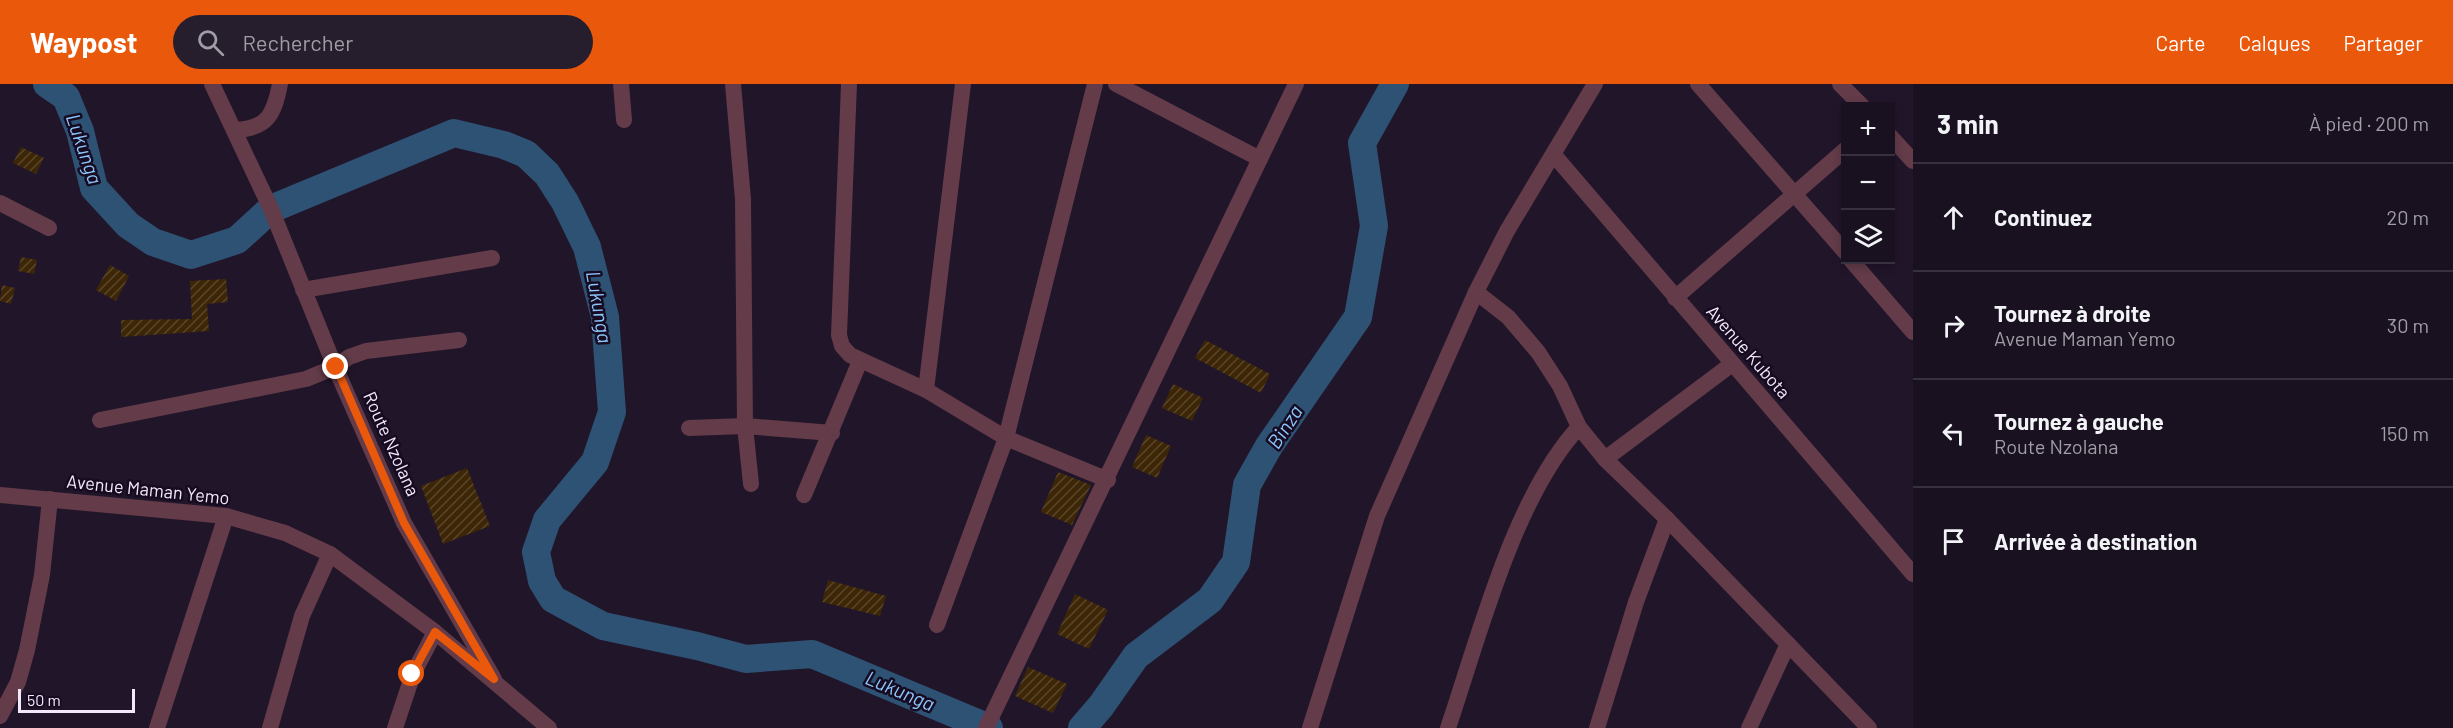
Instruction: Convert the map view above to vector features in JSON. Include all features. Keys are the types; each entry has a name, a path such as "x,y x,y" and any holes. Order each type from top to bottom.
{"street":[{"name":"Route Nzolana","path":"212,84 285,243 303,290 404,523 494,679"},
{"path":"234,130 248,130 268,120 276,106 280,84"},
{"path":"621,84 624,120"},
{"path":"734,84 743,200 744,426 751,484"},
{"path":"849,84 839,335 842,346 860,361 926,390 1006,438 1108,480"},
{"path":"926,390 963,84"},
{"path":"937,625 1006,438 1095,84"},
{"path":"1116,84 1260,159"},
{"path":"989,721 1108,480 1296,84"},
{"path":"1310,728 1324,675 1377,516 1476,292 1508,231 1595,84"},
{"path":"1698,84 1841,248"},
{"path":"1840,84 1858,102"},
{"path":"1901,142 1913,161"},
{"path":"1675,298 1841,152"},
{"name":"Avenue Kubota","path":"1554,155 1913,574"},
{"path":"0,202 49,228"},
{"path":"303,290 492,258"},
{"path":"1854,264 1913,332"},
{"path":"1476,292 1508,317 1538,352 1560,386 1579,427 1605,459 1668,519 1869,728"},
{"path":"100,420 306,379 336,367 349,357 366,351 459,340"},
{"path":"804,495 832,433 860,361"},
{"path":"1605,459 1732,364"},
{"path":"689,428 744,426 832,433"},
{"path":"1448,728 1509,550 1545,472 1559,449 1579,427"},
{"name":"Avenue Maman Yemo","path":"0,495 226,516 285,533 330,554 435,632 494,679 549,728"},
{"path":"0,716 18,682 27,650 42,575 50,500"},
{"path":"158,728 226,516"},
{"path":"1597,728 1636,602 1668,519"},
{"path":"270,728 302,616 330,554"},
{"path":"395,728 412,674 435,632"},
{"path":"1749,728 1788,644"}],"building":[{"path":"21,147 44,158 36,174 13,163"},
{"path":"21,257 37,260 34,274 18,271"},
{"path":"110,265 129,276 116,301 96,290"},
{"path":"226,279 228,302 207,304 209,331 121,337 121,320 192,319 190,281"},
{"path":"2,285 15,288 11,304 0,301"},
{"path":"1205,340 1270,374 1261,393 1195,358"},
{"path":"1173,384 1203,398 1192,421 1162,408"},
{"path":"1146,435 1171,446 1157,478 1132,467"},
{"path":"467,468 490,526 443,544 421,486"},
{"path":"1058,472 1091,485 1072,525 1041,512"},
{"path":"828,580 886,596 880,616 822,602"},
{"path":"1075,594 1108,610 1089,649 1057,634"},
{"path":"1028,667 1067,684 1053,713 1015,696"}],"waterway":[{"name":"Lukunga","path":"47,84 66,97 80,131 94,188 128,225 153,242 191,255 237,240 271,209 454,133 504,145 526,154 547,174 565,202 587,247 605,317 612,412 595,462 547,520 536,552 542,581 553,599 603,626 746,659 812,654 989,728"},
{"name":"Binza","path":"1082,728 1101,706 1136,656 1210,600 1236,562 1247,485 1269,446 1358,317 1374,226 1362,143 1395,84"}],"route":[{"path":"336,367 404,523 494,679 435,632 412,674"}]}
